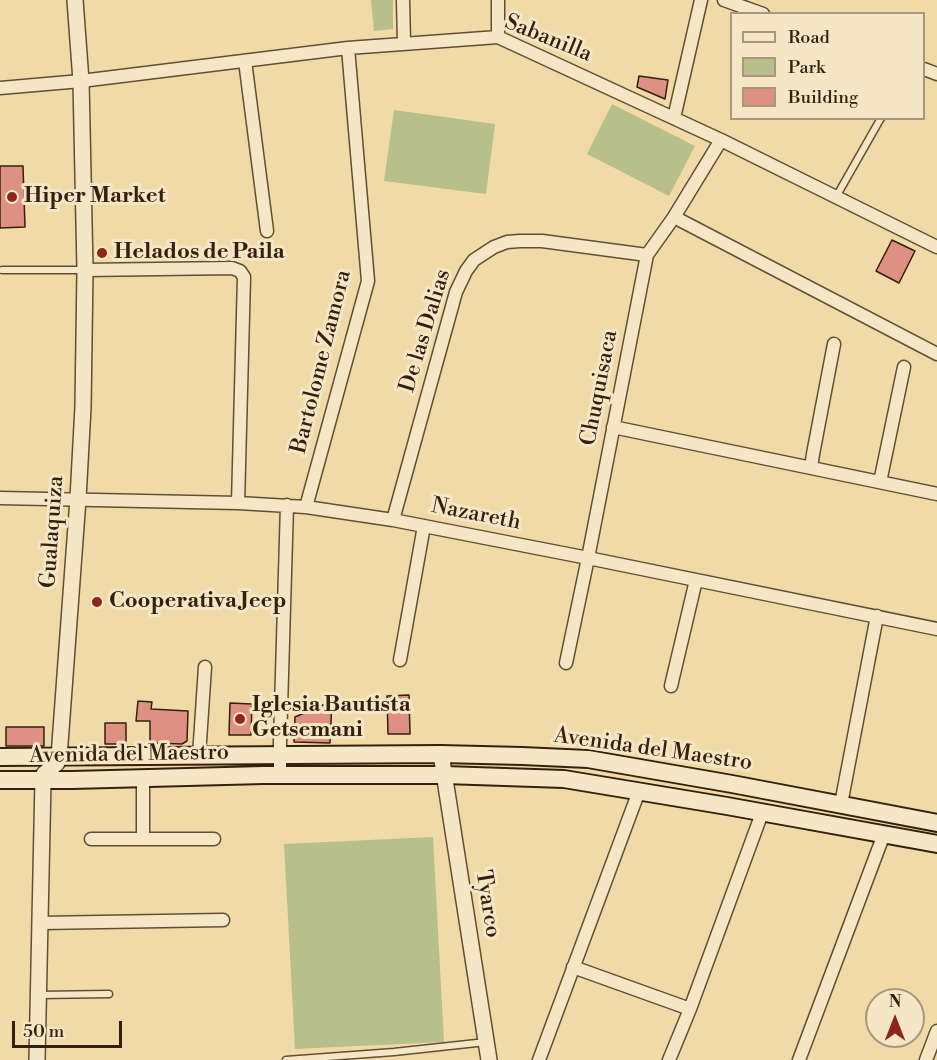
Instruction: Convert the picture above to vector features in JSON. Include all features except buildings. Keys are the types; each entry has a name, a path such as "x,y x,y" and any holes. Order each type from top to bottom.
{"main road":[{"name":"Avenida del Maestro","path":"0,757 441,754 588,759 930,821"},
{"path":"521,778 522,756"},
{"name":"Avenida del Maestro","path":"0,780 280,775 444,775 564,779 937,844"},
{"path":"727,806 732,784"},
{"path":"919,841 930,821"}],"street":[{"name":"Gualaquiza","path":"59,757 78,499 84,364 85,270 81,81 75,0"},
{"path":"403,0 404,43"},
{"path":"498,0 498,37"},
{"path":"674,118 701,0"},
{"path":"724,0 757,12"},
{"name":"Sabanilla","path":"0,88 81,81 348,48 498,37 721,140 937,247"},
{"name":"Bartolome Zamora","path":"306,507 368,281 348,48"},
{"path":"245,61 267,231"},
{"name":"Chuquisaca","path":"566,663 647,255 674,218 721,140"},
{"path":"674,218 937,354"},
{"name":"De las Dalias","path":"393,520 456,292 474,260 494,247 507,242 520,241 542,241 647,255"},
{"path":"85,270 232,268 240,271 244,277 238,503"},
{"path":"811,468 834,344"},
{"path":"880,482 904,367"},
{"path":"613,427 937,494"},
{"name":"Nazareth","path":"0,498 238,503 306,507 393,520 937,629"},
{"path":"280,775 287,505"},
{"path":"400,660 424,526"},
{"path":"671,686 696,580"},
{"path":"841,804 877,616"},
{"path":"199,756 205,667"},
{"name":"Tyarco","path":"441,754 489,1060"},
{"path":"37,1060 43,780 44,774 57,762 59,757"},
{"path":"143,778 143,839"},
{"path":"539,1060 639,791"},
{"path":"669,1060 762,813"},
{"path":"802,1059 884,834"},
{"path":"91,839 214,839"},
{"path":"40,923 223,920"},
{"path":"573,967 690,1009"},
{"path":"926,1060 937,1031"}],"lane":[{"path":"836,197 880,120"},
{"path":"2,270 85,270"},
{"path":"38,995 110,994"},
{"path":"286,1060 486,1042"}],"green space":[{"path":"371,0 393,0 393,29 374,31"},
{"path":"612,104 695,146 669,196 587,154"},
{"path":"394,110 495,124 486,194 384,181"},
{"path":"433,837 444,1042 295,1049 284,844"}],"place":[{"name":"Hiper Market","path":"12,197"},
{"name":"Helados de Paila","path":"102,253"},
{"name":"Cooperativa Jeep","path":"97,602"},
{"name":"Iglesia Bautista Getsemani","path":"240,719"}]}
